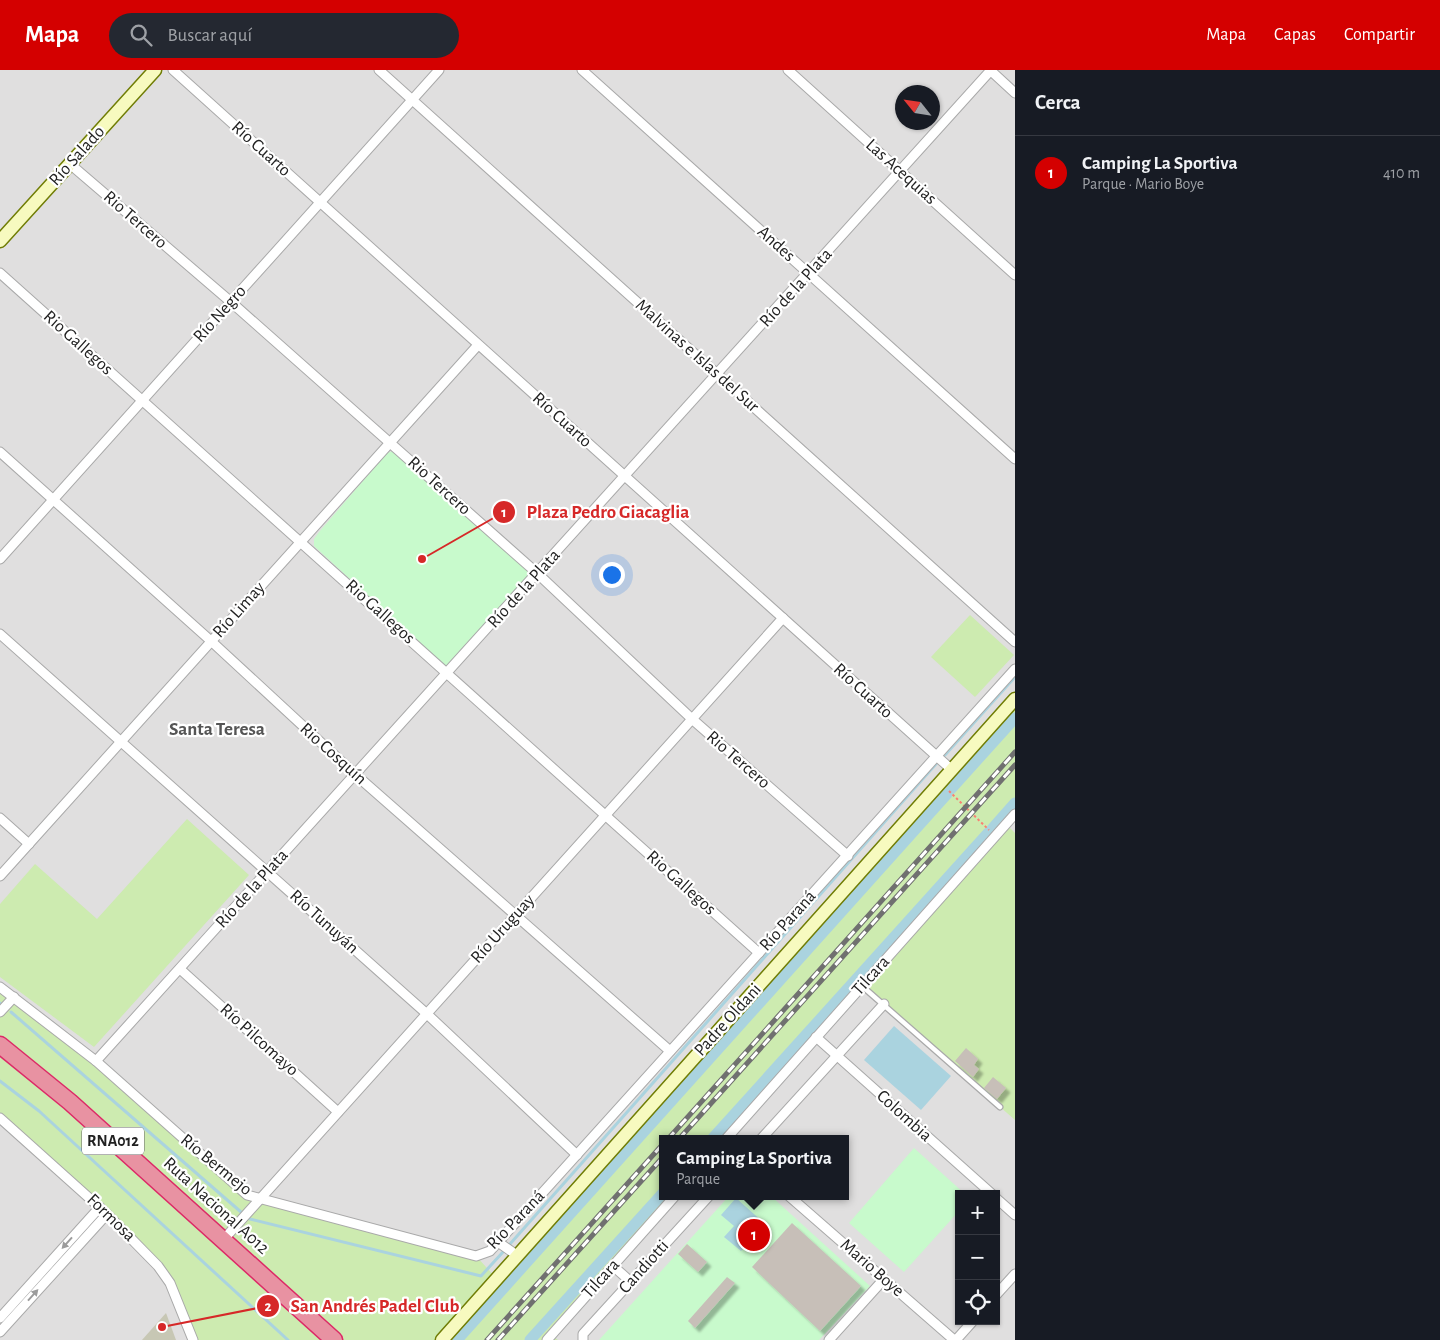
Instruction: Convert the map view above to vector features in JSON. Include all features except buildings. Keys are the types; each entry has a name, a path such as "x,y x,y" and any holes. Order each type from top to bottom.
{"highway":[{"name":"Ruta Nacional A012","path":"0,1045 70,1102 334,1340"}],"main road":[{"name":"Río Salado","path":"0,241 155,70"},
{"name":"Padre Oldani","path":"442,1340 1015,700"}],"street":[{"name":"Río Cuarto","path":"173,70 952,770"},
{"name":"Malvinas e Islas del Sur","path":"378,70 1015,642"},
{"name":"Río Negro","path":"0,559 439,70"},
{"name":"Andes","path":"582,70 1015,458"},
{"name":"Las Acequias","path":"788,70 1015,275"},
{"name":"Río de la Plata","path":"96,1061 626,477 990,70"},
{"path":"990,70 1015,93"},
{"name":"Rio Tercero","path":"70,164 230,302 538,574 692,719 848,856"},
{"name":"Rio Gallegos","path":"0,273 759,953"},
{"name":"Río Limay","path":"0,876 478,344"},
{"name":"Rio Cosquín","path":"0,452 211,641 356,775 670,1051"},
{"name":"Río Uruguay","path":"224,1239 783,618"},
{"name":"Río Tunuyán","path":"0,634 427,1014 577,1155"},
{"name":"Río Paraná","path":"476,1256 490,1251 1015,669"},
{"name":"Tilcara","path":"730,1135 1015,814"},
{"path":"0,818 29,844"},
{"name":"Río Pilcomayo","path":"180,969 338,1112"},
{"name":"Río Bermejo","path":"0,987 96,1061 247,1195 476,1256"},
{"path":"0,1012 14,997"},
{"path":"765,1135 884,1004"},
{"name":"Colombia","path":"816,1037 988,1190"},
{"name":"Formosa","path":"0,1118 104,1210 158,1266 170,1283 193,1340"},
{"name":"Tilcara","path":"547,1340 671,1200"},
{"name":"Candiotti","path":"583,1340 583,1334 705,1200"},
{"name":"Mario Boye","path":"794,1200 955,1340"},
{"path":"1000,1202 1015,1215"},
{"path":"0,1318 104,1210"},
{"path":"0,1332 104,1210"},
{"path":"498,1242 518,1256"},
{"path":"613,1266 631,1282"},
{"path":"1000,1291 1015,1274"},
{"path":"828,1340 884,1279"},
{"path":"955,1340 969,1325"}],"lane":[{"path":"862,986 1000,1108"}],"path":[{"path":"941,782 995,836"}],"shaded area":[{"path":"0,70 1015,70 1015,1340 0,1340"},
{"path":"166,1313 176,1340 142,1340"}],"green space":[{"path":"393,451 529,571 530,577 451,665 447,666 440,662 314,546 314,539 319,532 387,453"},
{"path":"970,615 1014,655 975,697 931,657"},
{"path":"1015,699 1015,814 1006,824 1015,833 1015,1120 862,986 730,1135 659,1135 659,1200 671,1200 552,1335 558,1340 193,1340 158,1266 0,1118 0,987 96,1061 247,1195 476,1256 497,1279"},
{"path":"187,819 249,875 94,1047 0,977 0,904 35,864 97,919"},
{"path":"914,1148 961,1190 955,1190 955,1215 904,1272 849,1223"},
{"path":"725,1200 775,1200 870,1286 819,1340 599,1340"}],"water":[{"path":"894,1026 951,1076 921,1110 864,1060"},
{"path":"734,1200 738,1200 765,1224 741,1251 724,1237 734,1226 721,1215"}],"waterway":[{"path":"945,755 1015,677"},
{"path":"951,789 1015,718"},
{"path":"510,1244 936,764"},
{"path":"457,1340 947,794"},
{"path":"992,829 1015,803"},
{"path":"716,1135 988,833"},
{"path":"11,1012 241,1212"},
{"path":"0,1081 39,1111 288,1340"},
{"path":"530,1340 659,1197"},
{"path":"250,1219 481,1276 503,1252"}],"railway":[{"path":"672,1135 1015,752"},
{"path":"683,1135 1015,765"},
{"path":"487,1340 659,1148"},
{"path":"498,1340 659,1161"}],"place":[{"name":"Plaza Pedro Giacaglia","path":"422,559"},
{"name":"Camping La Sportiva","path":"754,1235"},
{"name":"San Andrés Padel Club","path":"162,1327"}],"district":[{"name":"Santa Teresa","path":"217,729"}]}
